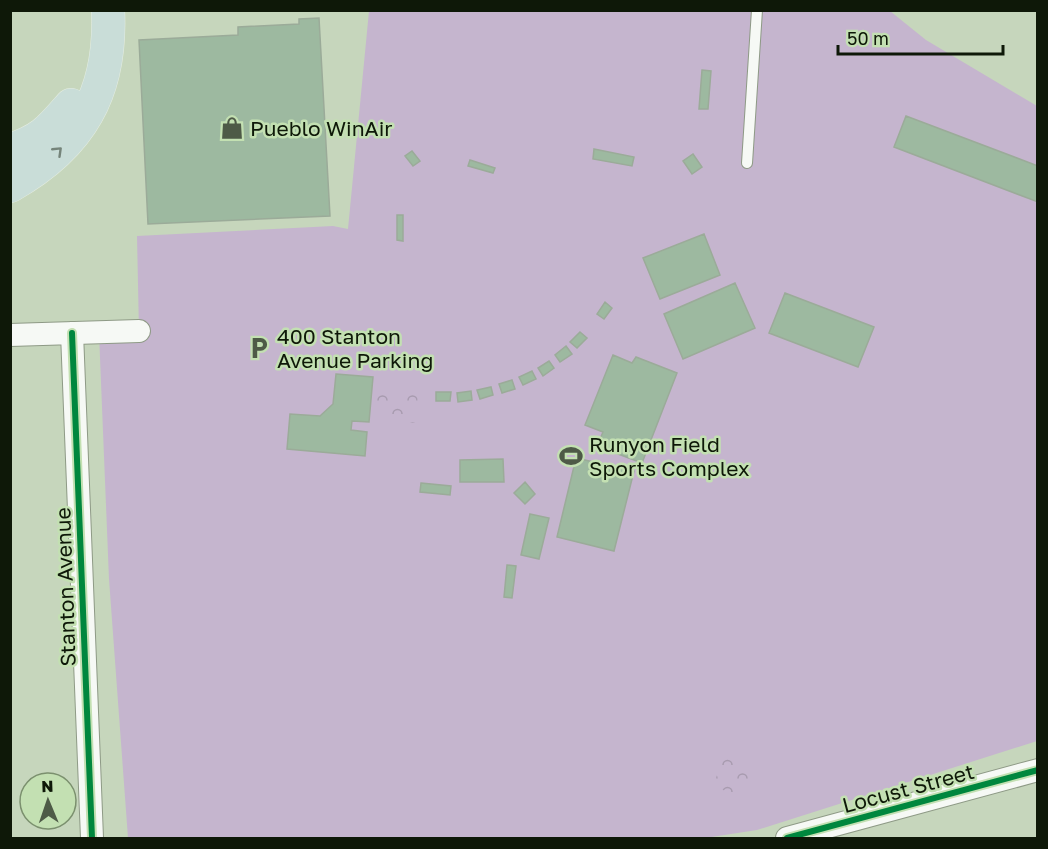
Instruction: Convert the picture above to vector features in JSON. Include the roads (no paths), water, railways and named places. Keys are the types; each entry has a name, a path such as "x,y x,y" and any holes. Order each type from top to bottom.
{"highway":[{"path":"10,150 45,134 73,102 82,80 86,48 85,10"},
{"path":"10,186 50,159 72,138 85,120 103,77 108,10"}],"street":[{"path":"10,336 139,331"},
{"name":"Stanton Avenue","path":"72,333 92,838"},
{"name":"Locust Street","path":"787,838 1038,770"}],"lane":[{"path":"747,163 757,10"}],"place":[{"name":"Pueblo WinAir","path":"232,128"},
{"name":"400 Stanton Avenue Parking","path":"259,348"},
{"name":"Runyon Field Sports Complex","path":"571,456"}]}
